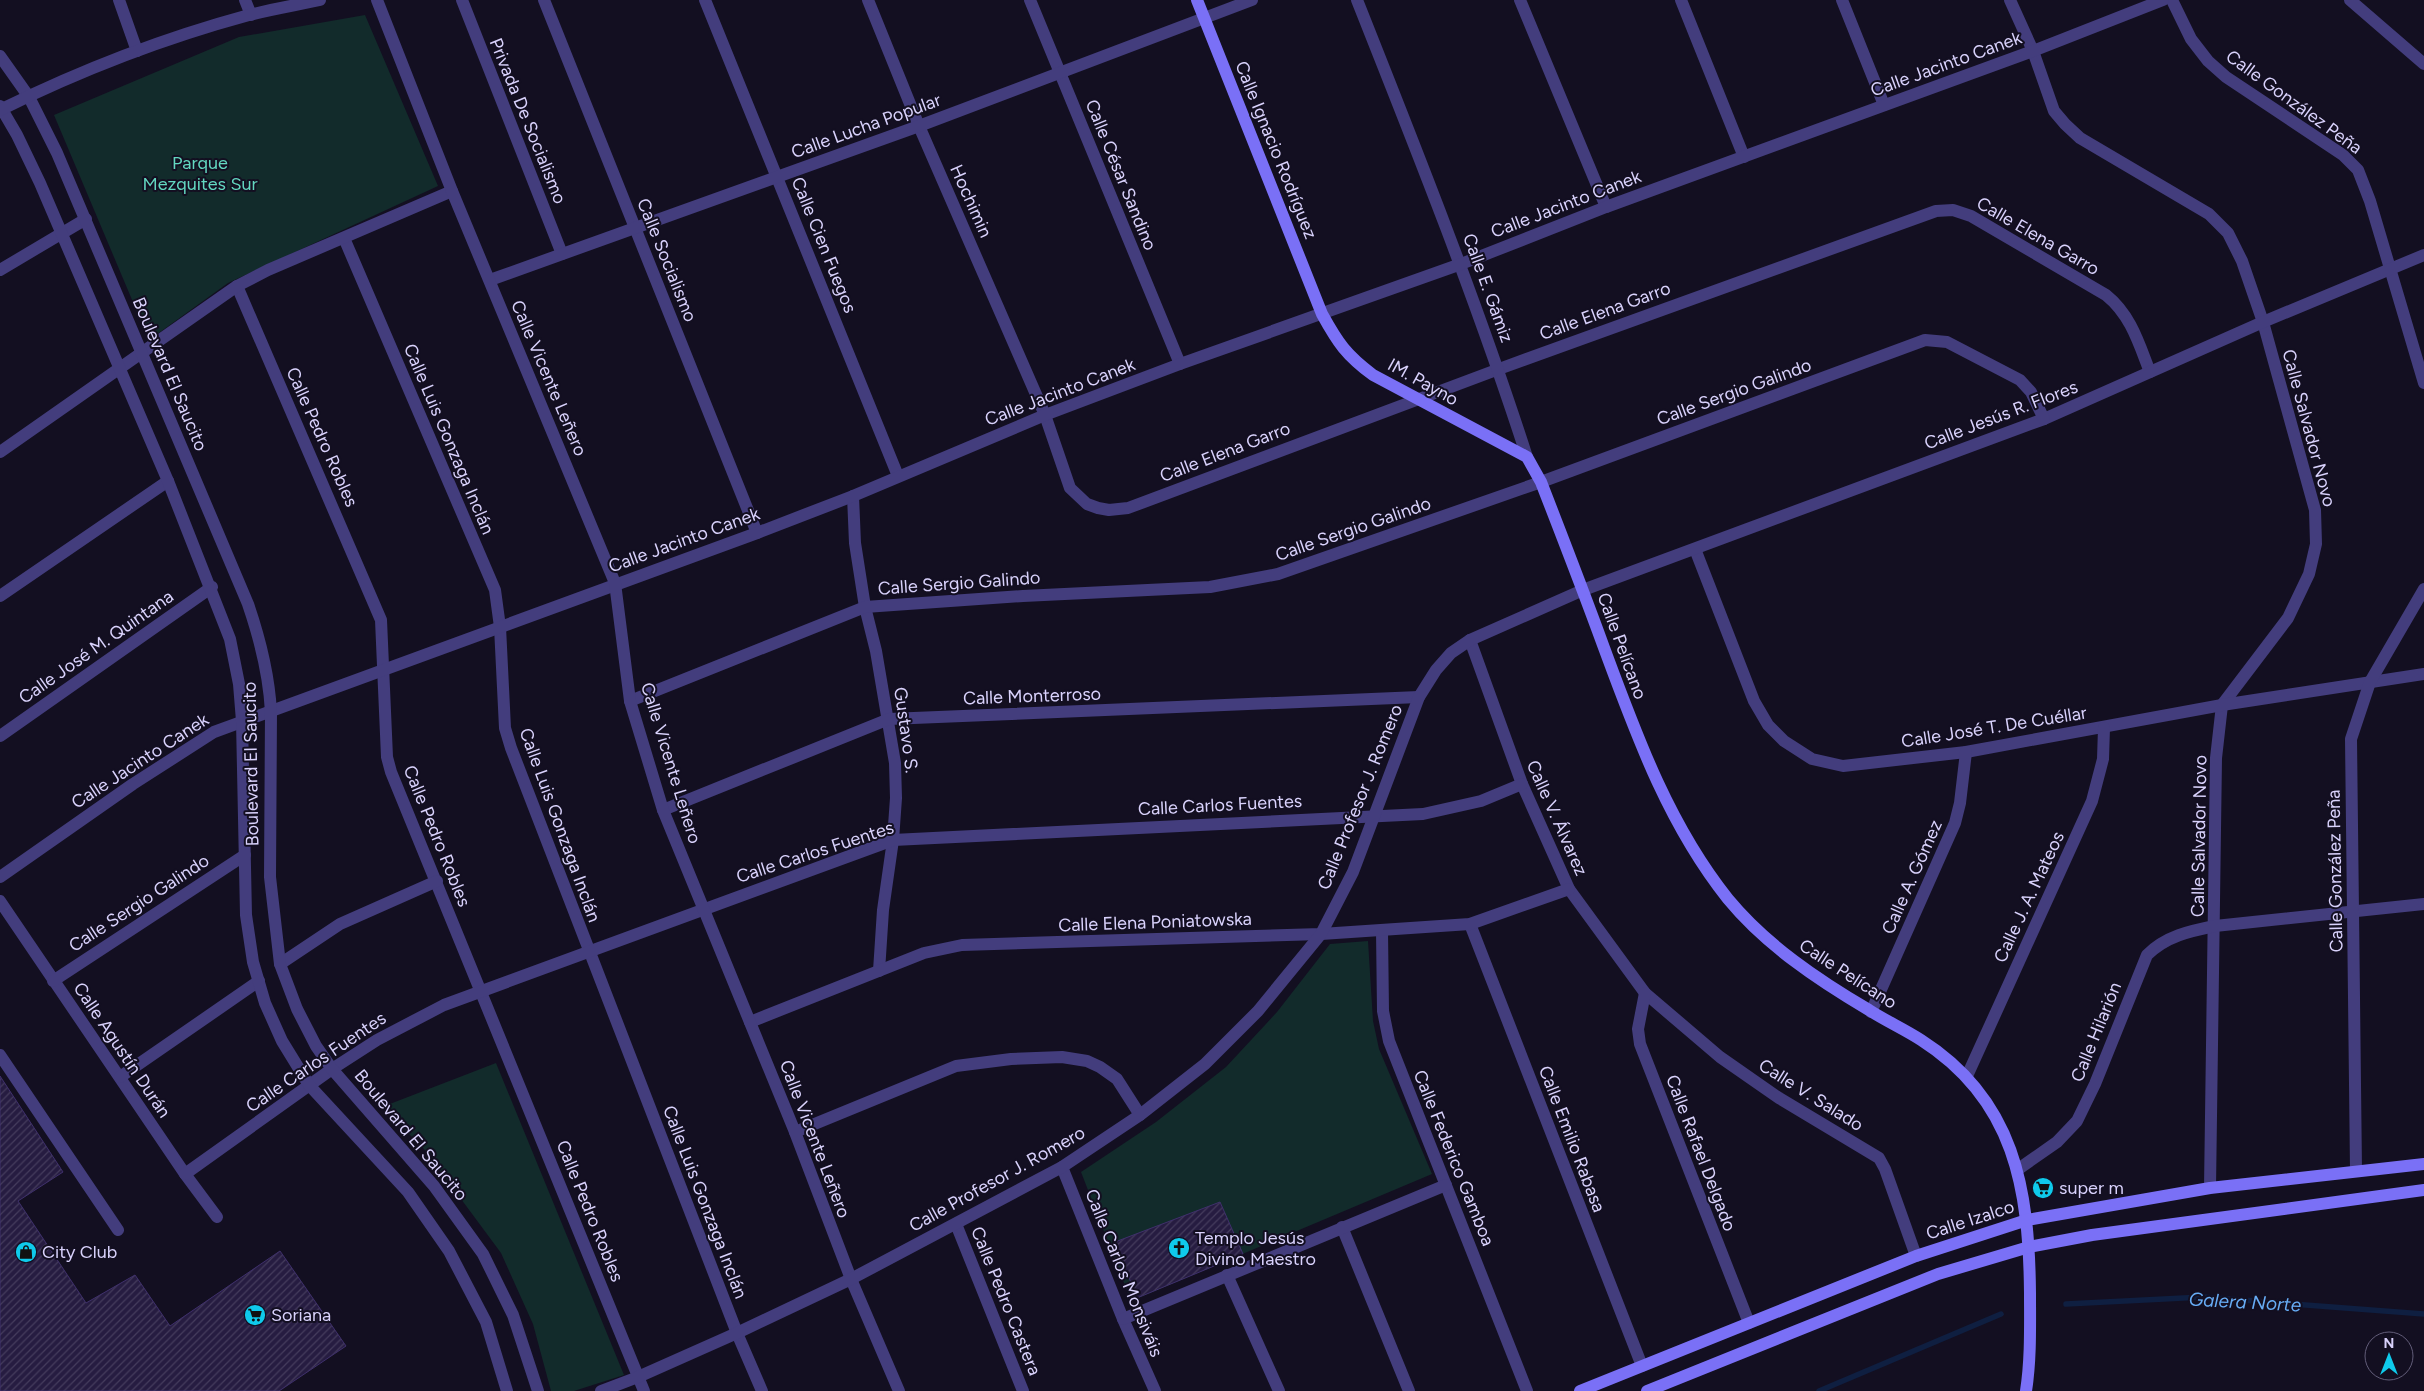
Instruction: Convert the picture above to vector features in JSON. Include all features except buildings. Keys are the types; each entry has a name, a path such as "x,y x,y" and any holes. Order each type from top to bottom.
{"main road":[{"name":"Calle Ignacio Rodríguez","path":"1197,0 1322,314"},
{"name":"IM. Payno","path":"1322,314 1340,346 1354,361 1373,375 1416,400 1527,457"},
{"name":"Calle E. Gámiz","path":"1527,457 1541,482 1583,590"},
{"name":"Calle Pelícano","path":"1583,590 1652,772 1684,836 1729,900 1771,942 1826,984 1871,1012 1922,1040 1967,1076 1993,1110 2004,1133 2017,1170 2028,1220 2030,1247 2030,1344 2026,1391"},
{"name":"Calle Izalco","path":"1580,1391 1916,1256 2028,1220 2210,1188 2356,1170 2424,1164"},
{"path":"1646,1391 1938,1274 2030,1247 2092,1234 2424,1190"}],"street":[{"path":"110,0 120,4 137,51"},
{"path":"245,0 251,14"},
{"path":"1,108 137,51 251,14 320,0"},
{"name":"Calle Vicente Leñero","path":"377,0 452,191 615,583 630,701 663,810 795,1132 851,1279 899,1391"},
{"name":"Privada De Socialismo","path":"462,0 562,254"},
{"name":"Calle Socialismo","path":"544,0 757,533"},
{"name":"Calle Cien Fuegos","path":"705,0 898,476"},
{"name":"Hochimin","path":"868,0 919,126 1045,415"},
{"name":"Calle César Sandino","path":"1030,0 1180,364"},
{"name":"Calle Lucha Popular","path":"490,280 919,126 1252,0"},
{"name":"Calle E. Gámiz","path":"1357,0 1461,264 1499,369 1527,457"},
{"path":"1520,0 1606,207"},
{"path":"1681,0 1744,156"},
{"path":"1842,0 1884,105"},
{"name":"Calle Salvador Novo","path":"2010,0 2033,51 2054,111 2065,124 2080,138 2208,214 2228,233 2242,261 2263,322 2315,510 2316,544 2309,574 2288,618 2222,705 2216,758 2210,1188"},
{"name":"Calle Jacinto Canek","path":"0,877 214,732 615,583 757,533 853,496 1045,415 1180,364 1461,264 1606,207 2033,51 2163,0"},
{"name":"Calle González Peña","path":"2172,0 2191,39 2220,72 2344,155 2358,170 2370,200 2424,383"},
{"path":"2350,0 2424,64"},
{"name":"Boulevard El Saucito","path":"0,56 28,97 86,218 248,604 260,637 270,691 271,712 270,877 280,964 297,1009 316,1046 332,1069 434,1186 483,1254 513,1315 538,1391"},
{"name":"Boulevard El Saucito","path":"1,108 40,183 118,369 168,481 212,587 234,654 242,721 246,916 253,962 265,1003 282,1041 309,1085 408,1192 449,1251 486,1322 507,1391"},
{"path":"0,452 237,286 452,191"},
{"name":"Calle Elena Garro","path":"1045,415 1070,488 1087,504 1109,510 1128,508 1499,369 1926,213 1944,210 1971,216 2106,295 2120,307 2130,323 2150,372"},
{"path":"0,270 86,218"},
{"name":"Calle Luis Gonzaga Inclán","path":"344,238 495,590 500,627 505,728 588,951 737,1333 762,1391"},
{"name":"Calle Jesús R. Flores","path":"1583,590 2044,419 2263,322 2424,254"},
{"name":"Calle Pedro Robles","path":"237,286 376,604 381,620 387,757 391,772 644,1391"},
{"name":"Calle Sergio Galindo","path":"630,701 865,607 1023,596 1210,587 1278,574 1541,482 1925,340 1947,342 2020,380 2031,392 2044,419"},
{"path":"0,596 168,481"},
{"name":"Gustavo S.","path":"853,496 855,543 865,607 876,651 889,719 896,798 893,840 883,910 879,971"},
{"name":"Calle José T. De Cuéllar","path":"1695,548 1754,702 1768,725 1784,741 1812,759 1843,766 1966,752 2222,705 2424,674"},
{"name":"Calle José M. Quintana","path":"0,736 212,587"},
{"name":"Calle González Peña","path":"2356,1170 2354,911 2349,757 2351,739 2370,682 2424,589"},
{"name":"Calle Profesor J. Romero","path":"601,1391 638,1377 737,1333 851,1279 1062,1167 1140,1115 1205,1064 1258,1011 1321,934 1353,872 1377,815 1419,697 1436,670 1451,653 1470,640 1583,590"},
{"name":"Calle V. Álvarez","path":"1470,640 1522,784 1569,889 1646,993"},
{"name":"Calle Monterroso","path":"663,810 889,719 1419,697"},
{"name":"Calle J. A. Mateos","path":"1967,1076 2092,801 2103,759 2104,728"},
{"name":"Calle A. Gómez","path":"1871,1012 1955,823 1960,803 1966,752"},
{"name":"Calle Carlos Fuentes","path":"185,1174 309,1085 376,1040 444,1005 893,840 1423,814 1481,801 1522,784"},
{"name":"Calle Sergio Galindo","path":"54,981 245,855"},
{"path":"280,964 340,924 437,881"},
{"name":"Calle Elena Poniatowska","path":"750,1022 924,953 962,945 1321,934 1470,924 1569,889"},
{"name":"Calle Agustín Durán","path":"0,901 185,1174 217,1216"},
{"name":"Calle Hilarión","path":"2017,1170 2057,1142 2077,1121 2095,1084 2146,955 2156,946 2184,932 2215,926 2424,904"},
{"name":"Calle Emilio Rabasa","path":"1470,924 1642,1366"},
{"name":"Calle Federico Gamboa","path":"1382,931 1383,1011 1389,1041 1527,1391"},
{"path":"120,1077 259,981"},
{"name":"Calle V. Salado","path":"1646,993 1727,1062 1779,1098 1879,1158 1885,1169 1916,1256"},
{"name":"Calle Rafael Delgado","path":"1646,993 1638,1029 1640,1044 1749,1323"},
{"path":"0,1055 118,1230"},
{"path":"795,1132 956,1066 1011,1059 1062,1057 1087,1061 1100,1067 1117,1079 1140,1115"},
{"name":"Calle Carlos Monsiváis","path":"1062,1167 1123,1319 1155,1391"},
{"path":"1123,1319 1446,1185"},
{"name":"Calle Pedro Castera","path":"956,1224 1023,1391"},
{"path":"1342,1227 1409,1391"},
{"path":"1227,1275 1279,1391"}],"green space":[{"name":"Parque Mezquites Sur","path":"365,15 438,186 228,283 149,340 54,115 239,37"},
{"path":"1368,941 1373,1021 1379,1049 1432,1174 1131,1301 1081,1172 1156,1122 1226,1067 1277,1012 1330,944"},
{"path":"496,1063 624,1375 574,1391 551,1391 533,1324 501,1253 424,1149 382,1107"}],"waterway":[{"name":"Galera Norte","path":"2066,1304 2203,1297 2424,1314"},
{"name":"Galera Norte","path":"1819,1391 2001,1314"}],"place":[{"name":"super m","path":"2043,1188"},
{"name":"Templo Jesús Divino Maestro","path":"1179,1248"},
{"name":"City Club","path":"26,1252"},
{"name":"Soriana","path":"255,1315"}]}
